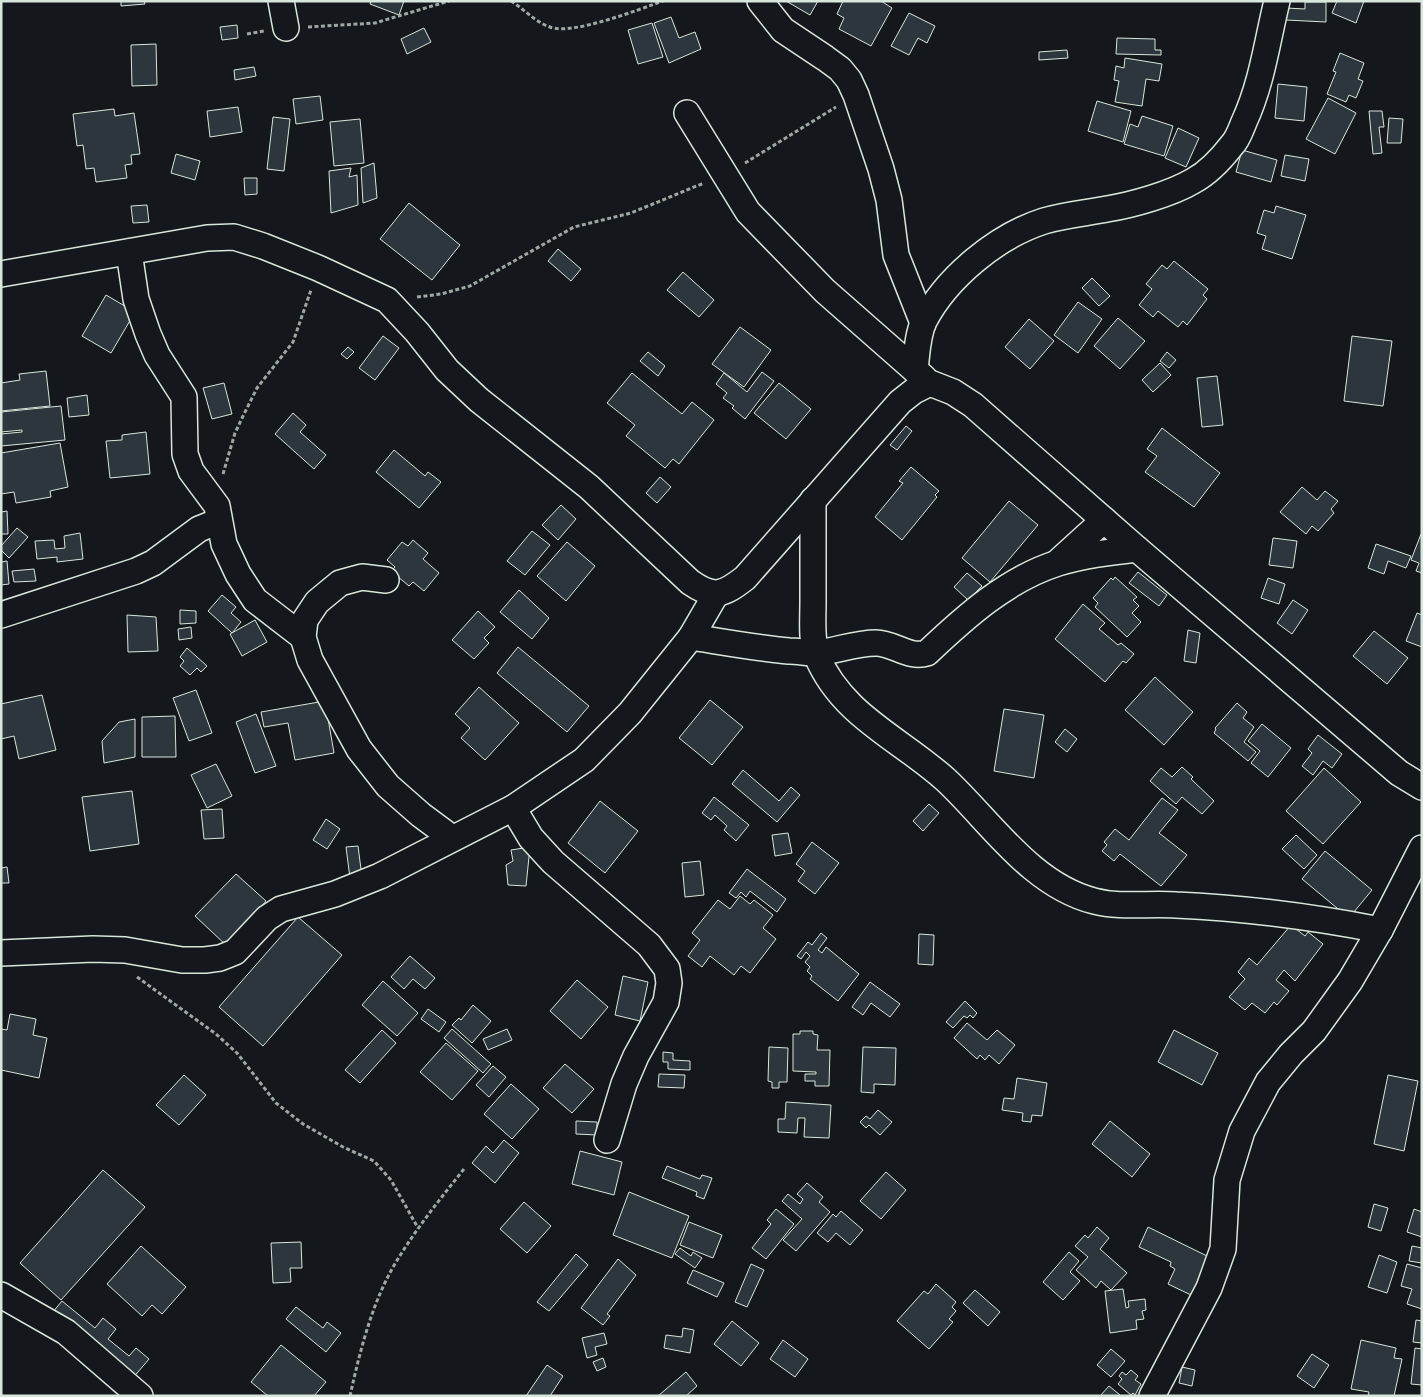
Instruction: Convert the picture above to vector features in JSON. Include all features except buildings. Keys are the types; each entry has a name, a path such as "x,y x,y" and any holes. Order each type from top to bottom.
{"street":[{"path":"281,1 286,28"},
{"path":"760,1 783,30 840,69 856,95 890,200 896,255 923,323"},
{"path":"1,274 207,238 234,237 318,268 387,300 417,332 447,370 478,400 589,487 690,582 702,591 716,594 732,588 745,578 900,402 914,391 922,376 918,342 923,323 934,304 967,268 1019,231 1067,215 1137,203 1194,181 1215,164 1234,144 1249,111 1266,60 1277,1"},
{"path":"687,113 748,212 825,291 922,376 974,405 1136,549 1399,773 1422,787"},
{"path":"129,252 136,299 148,334 157,355 184,398 185,454 191,471 218,514 224,544 238,574 255,600 303,637"},
{"path":"813,500 813,619 816,653 833,686 855,711 946,780 1006,844 1036,870 1067,890 1092,901 1115,905 1175,905 1276,913 1380,930"},
{"path":"1,615 153,564 218,514"},
{"path":"1056,563 1104,520"},
{"path":"691,637 766,649 816,653 849,645 872,643 888,644 913,655 927,653 973,611 1024,578 1056,563 1096,553 1136,549"},
{"path":"386,580 362,577 340,583 317,602 305,620 303,637 310,660 359,749 388,786 421,815 452,838"},
{"path":"1,953 94,949 125,950 182,960 220,958 235,952 267,918 281,909 344,891 380,876 513,808 584,760 630,713 691,637 716,594"},
{"path":"513,808 531,838 553,862 649,945 667,969 669,983 666,1002 636,1056 624,1084 607,1140"},
{"path":"1152,1396 1209,1288 1220,1257 1227,1180 1242,1131 1268,1082 1319,1024 1350,981 1380,930 1422,848"},
{"path":"1,1294 66,1332 140,1396"}],"path":[{"path":"247,34 286,28 375,23 449,1"},
{"path":"511,1 541,23 562,30 598,22 663,1"},
{"path":"387,300 441,294 470,286 574,227 631,213 724,175 856,95"},
{"path":"218,514 223,472 235,434 257,388 293,342 318,268"},
{"path":"131,973 216,1034 237,1053 276,1102 303,1124 343,1147 374,1161 395,1186 418,1228"},
{"path":"350,1396 357,1364 376,1305 395,1263 418,1228 464,1169"}]}
